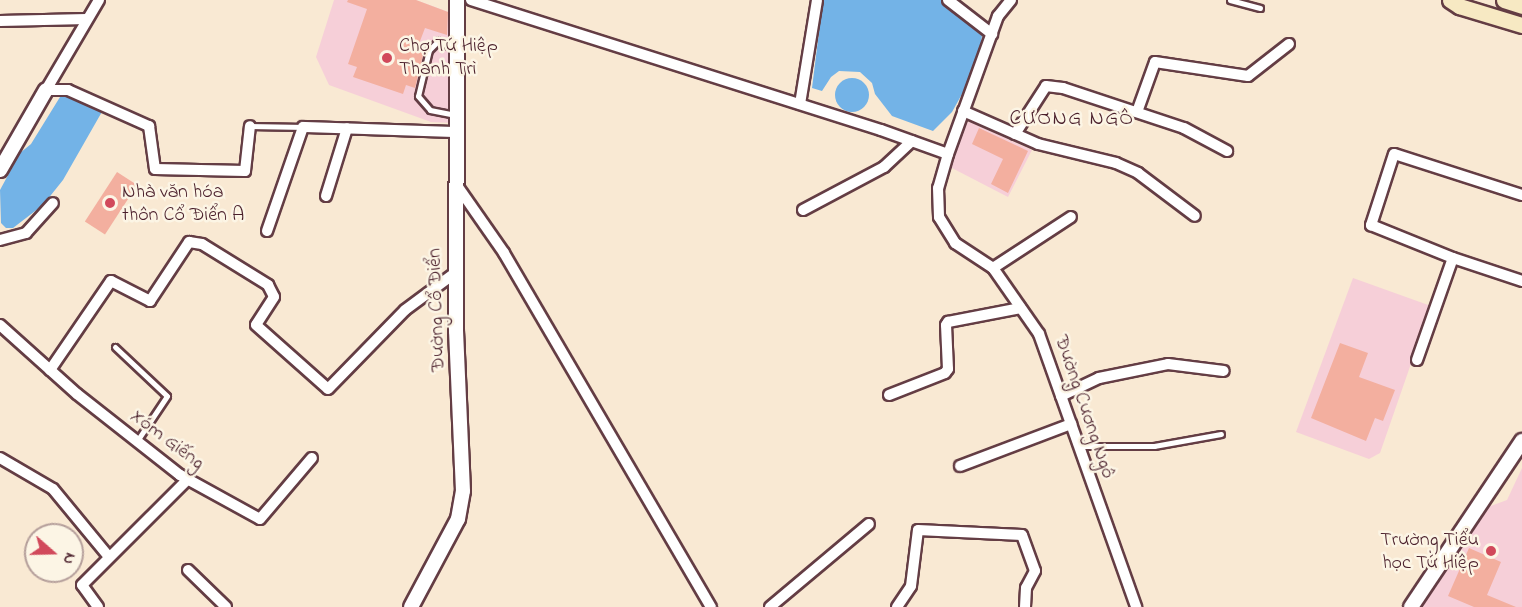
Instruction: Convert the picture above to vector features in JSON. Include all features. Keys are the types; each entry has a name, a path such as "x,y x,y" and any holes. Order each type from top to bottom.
{"main road":[{"path":"1450,0 1459,6 1522,26"},
{"path":"1504,0 1522,6"}],"street":[{"path":"0,171 99,0"},
{"name":"Đường Cổ Điển","path":"411,607 458,519 463,491 455,273 458,187 457,0"},
{"path":"471,0 800,104 948,154"},
{"path":"800,104 817,0"},
{"path":"948,0 992,34"},
{"name":"Đường Cương Ngô","path":"1011,0 998,16 948,154 938,188 939,217 956,243 993,268 1039,334 1136,607"},
{"path":"0,21 87,19"},
{"path":"1137,112 1155,62 1248,76 1289,44"},
{"path":"1015,134 1046,86 1063,88 1184,128 1227,151"},
{"path":"46,90 68,90 149,126 154,144 155,169 245,171 250,126"},
{"path":"963,111 1066,153 1124,166 1138,173 1195,216"},
{"path":"267,231 303,127 456,132"},
{"path":"326,196 347,128"},
{"path":"803,210 885,167 912,141"},
{"path":"1522,195 1394,154 1371,225 1453,258 1522,281"},
{"path":"458,187 504,253 711,607"},
{"path":"0,240 26,233 53,203"},
{"path":"993,268 1071,217"},
{"path":"50,370 111,281 150,301 189,242 202,244 267,285 274,297 256,325 328,389 405,310 455,273"},
{"path":"1417,360 1453,258"},
{"path":"889,395 945,373 948,369 946,325 948,322 1021,308"},
{"name":"Xóm Giếng","path":"0,325 50,370 137,441 188,479 260,519 312,458"},
{"path":"1061,396 1099,378 1168,364 1224,371"},
{"path":"960,466 1071,424"},
{"path":"1411,607 1522,441"},
{"path":"0,458 53,489 109,557"},
{"path":"98,607 82,585 188,479"},
{"path":"770,607 868,524"},
{"path":"897,607 911,586 918,530 1022,535 1035,571 1026,588 1025,607"},
{"path":"188,570 225,607"}],"lane":[{"path":"1230,0 1260,8"},
{"path":"456,50 438,41 429,50 418,96 430,110 456,115"},
{"path":"250,126 303,127"},
{"path":"115,347 167,396 137,441"},
{"path":"1079,446 1154,446 1221,434"}],"shaded area":[{"path":"334,0 416,0 454,14 453,123 431,122 329,85 316,57"},
{"path":"970,122 1032,150 1008,197 948,166 964,123"},
{"path":"1353,278 1431,306 1380,453 1369,459 1296,432"},
{"name":"Trường Tiểu học Tứ Hiệp","path":"1522,468 1522,607 1422,607 1488,507 1507,500"}],"water":[{"path":"823,0 944,0 979,27 982,36 980,49 967,85 952,112 933,131 892,116 875,94 872,83 860,72 839,71 831,77 822,91 812,88"},
{"path":"852,78 864,83 869,95 864,107 852,112 840,107 835,95 840,83"},
{"path":"68,94 103,110 63,180 43,205 13,228 6,228 1,223 0,190 20,153 31,144 60,97"}],"building":[{"path":"348,0 416,0 448,12 447,35 425,28 417,49 424,51 415,88 406,85 403,94 353,77 357,67 348,64 367,9 347,2"},
{"path":"979,128 1028,151 1008,193 991,184 1003,159 972,144"},
{"name":"Nhà văn hóa thôn Cổ Điển A","path":"117,172 137,185 105,235 85,221"},
{"path":"1340,343 1368,353 1359,377 1395,390 1383,421 1375,418 1366,441 1311,418"},
{"path":"1469,548 1501,562 1487,595 1516,607 1474,607 1448,596"}],"place":[{"name":"Chợ Tứ Hiệp Thanh Trì","path":"387,58"},
{"name":"Nhà văn hóa thôn Cổ Điển A","path":"110,203"},
{"name":"Trường Tiểu học Tứ Hiệp","path":"1491,551"}],"district":[{"name":"CƯƠNG NGÔ","path":"1072,119"}]}
